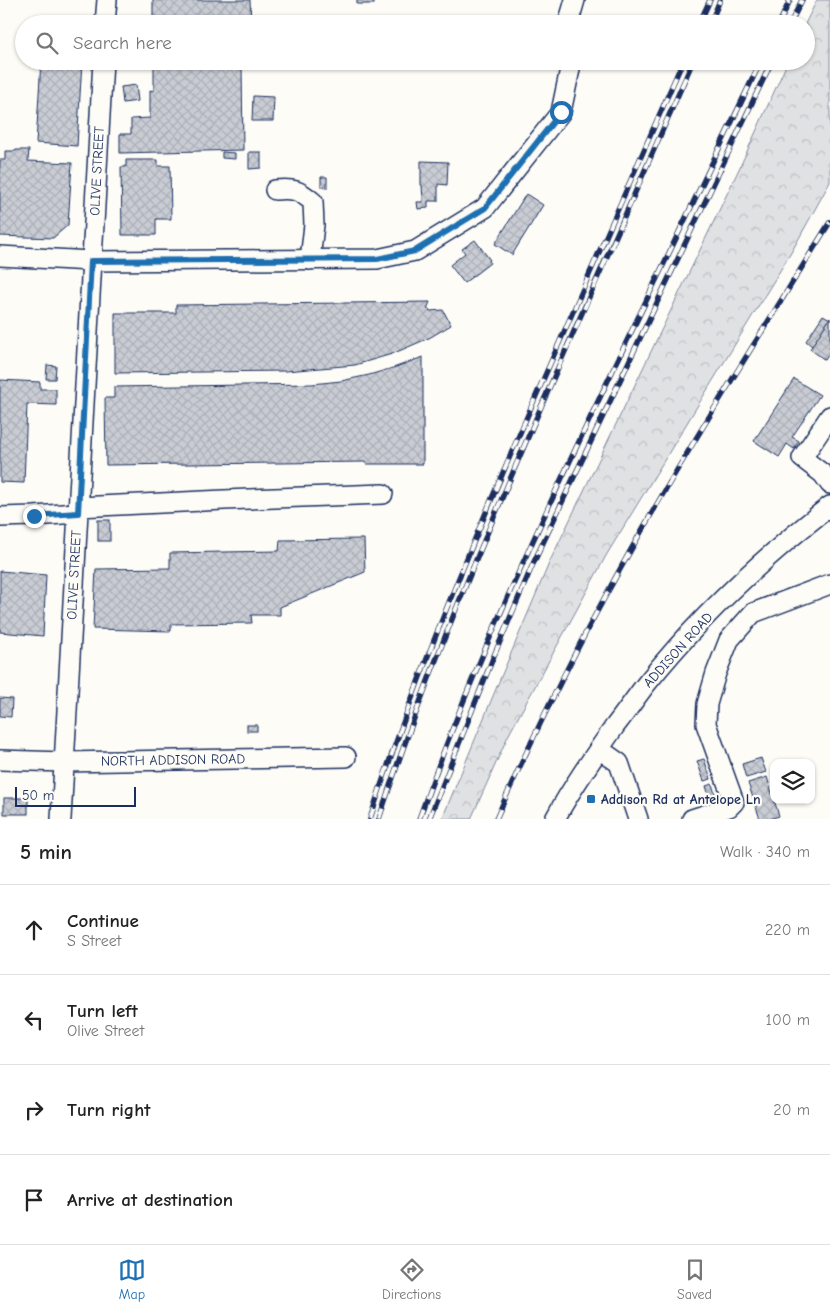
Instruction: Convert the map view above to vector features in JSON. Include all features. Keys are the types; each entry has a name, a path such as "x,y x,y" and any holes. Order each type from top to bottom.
{"street":[{"path":"106,15 107,0"},
{"path":"571,15 576,0"},
{"name":"OLIVE STREET","path":"61,819 102,70"},
{"path":"0,256 91,261 310,260 377,259 415,251 485,208 561,112 570,70"},
{"path":"275,190 288,188 303,193 313,202 314,225 310,260"},
{"path":"830,416 802,458 823,474 830,484"},
{"path":"0,517 34,516 78,510 224,500 383,494"},
{"name":"ADDISON ROAD","path":"555,819 599,749 646,684 669,657 753,572 830,506"},
{"path":"692,819 729,807 734,802 706,724 706,704 729,640 753,613 830,584"},
{"path":"599,749 619,763 638,819"},
{"name":"NORTH ADDISON ROAD","path":"0,760 64,762 346,757"}],"green space":[{"path":"817,0 830,0 830,182 792,251 607,554 508,736 471,819 442,819 550,561 739,169 784,70 815,70 815,15 810,15"}],"building":[{"path":"153,0 250,0 251,15 153,15"},
{"path":"357,0 374,0 374,4 357,4"},
{"path":"40,70 81,70 77,146 36,143"},
{"path":"154,70 242,70 243,150 120,153 120,134 131,134 131,119 150,118 150,90 154,91"},
{"path":"136,85 138,101 123,103 121,87"},
{"path":"253,96 274,97 273,121 252,121"},
{"path":"29,150 28,161 72,163 68,225 53,238 0,236 0,160 5,160 5,151"},
{"path":"222,152 235,153 235,159 222,158"},
{"path":"249,152 261,152 261,168 249,169"},
{"path":"126,160 158,160 158,166 170,166 171,219 156,219 156,235 122,235 121,167 126,167"},
{"path":"421,161 448,162 447,185 438,184 438,201 428,201 428,208 418,209 417,202 423,202"},
{"path":"321,177 327,177 327,188 321,187"},
{"path":"526,194 543,205 512,255 495,244"},
{"path":"475,240 490,260 490,263 464,283 450,265 465,253 462,249"},
{"path":"430,302 427,309 430,311 443,310 451,325 429,338 392,354 355,365 286,371 115,373 115,313 176,313 176,305"},
{"path":"823,315 830,319 812,346 806,341"},
{"path":"830,318 830,352 825,360 810,349"},
{"path":"423,357 423,464 366,464 365,462 106,465 105,398 114,398 114,387 312,384 341,381 369,375"},
{"path":"47,365 56,366 55,379 46,379"},
{"path":"794,379 820,395 792,437 799,441 794,449 787,444 779,457 754,441"},
{"path":"0,380 40,382 40,389 56,389 56,405 27,404 24,483 0,482"},
{"path":"98,520 110,520 110,541 98,541"},
{"path":"364,539 365,572 280,607 280,615 251,615 252,623 171,624 171,631 93,629 96,569 170,568 170,553 279,551 280,540"},
{"path":"0,571 46,575 43,636 0,632"},
{"path":"0,698 12,699 11,717 0,716"},
{"path":"247,725 257,725 257,731 247,731"},
{"path":"761,758 766,772 746,778 742,764"},
{"path":"704,759 711,779 704,781 697,761"},
{"path":"767,777 770,787 770,804 775,804 779,816 770,819 760,819 748,783"},
{"path":"712,784 715,794 709,796 706,786"},
{"path":"4,798 28,798 28,814 4,814"}],"railway":[{"path":"703,15 710,0"},
{"path":"714,15 720,0"},
{"path":"783,15 790,0"},
{"path":"794,15 802,0"},
{"path":"370,819 412,699 458,581 532,406 679,70"},
{"path":"379,819 420,703 488,532 689,70"},
{"path":"419,819 460,710 505,603 602,393 757,70"},
{"path":"429,819 493,658 533,564 768,70"},
{"path":"496,819 535,734 591,622 632,547 715,407 830,222"}],"place":[{"name":"Addison Rd at Antelope Ln","path":"591,799"}],"route":[{"path":"34,516 78,513 91,261 377,259 415,251 485,208 561,112"}]}
